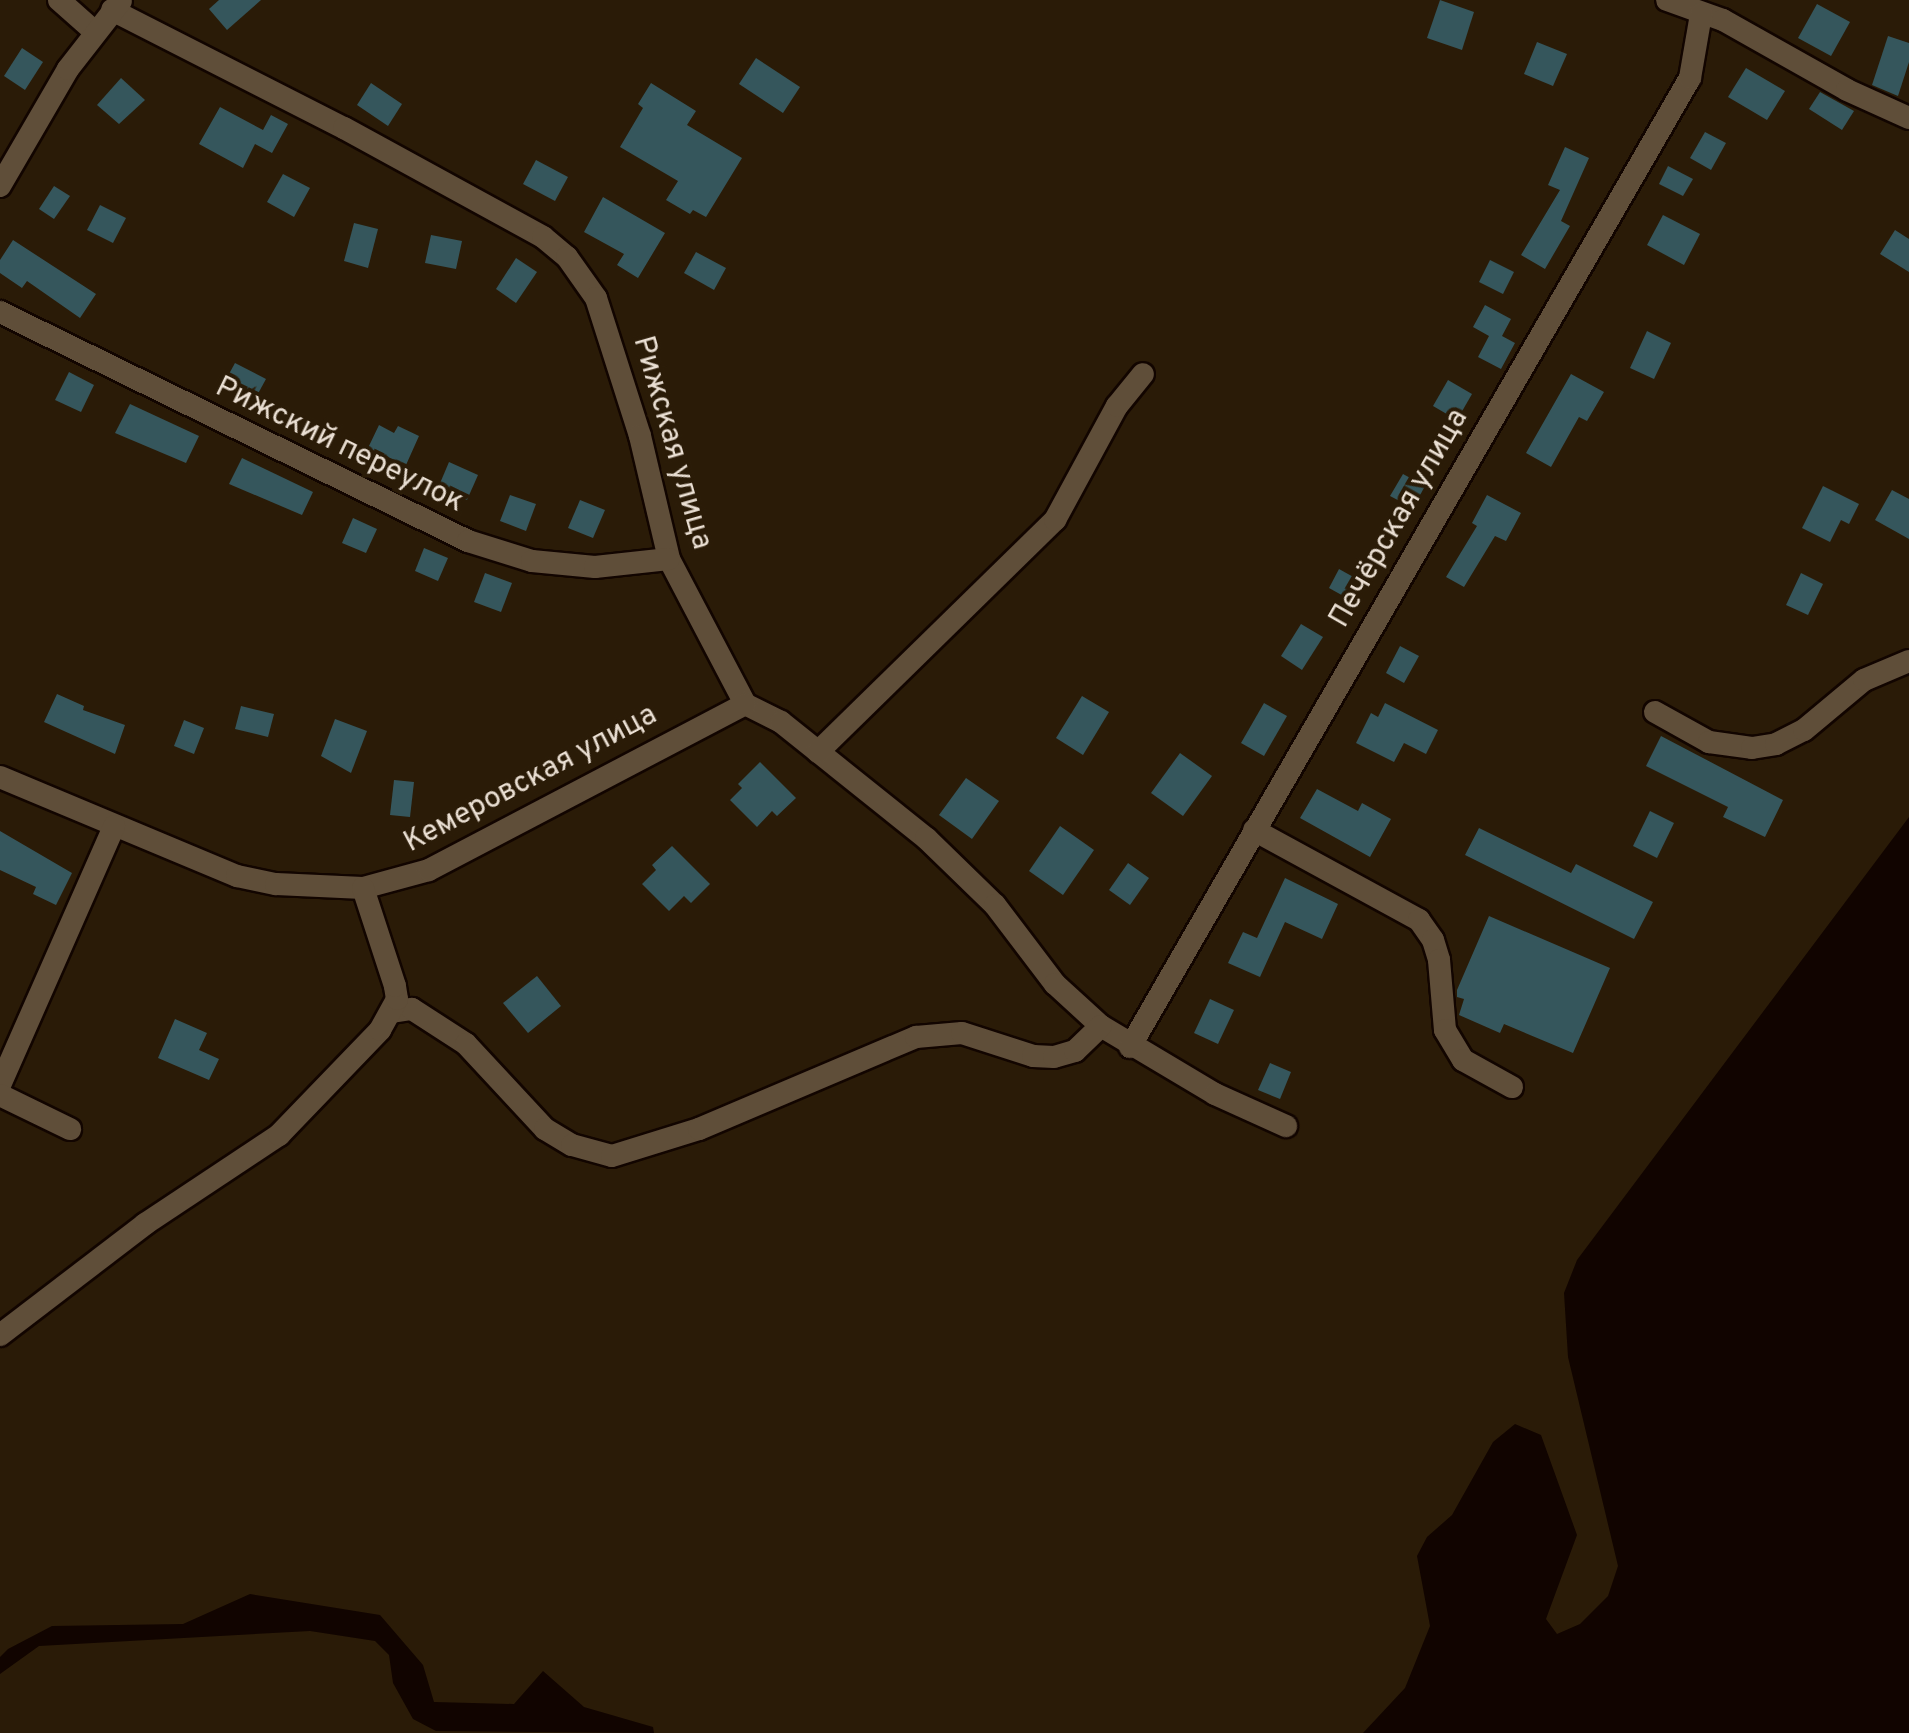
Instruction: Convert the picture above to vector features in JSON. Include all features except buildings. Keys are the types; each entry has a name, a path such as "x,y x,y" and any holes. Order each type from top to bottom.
{"street":[{"path":"58,0 95,32"},
{"path":"1667,0 1723,20 1847,90 1909,118"},
{"path":"0,186 95,32 117,5"},
{"name":"Рижская улица","path":"117,5 543,238 580,270 596,298 634,419 670,559 745,704"},
{"name":"Печёрская улица","path":"1130,1047 1690,78 1701,14"},
{"name":"Рижский переулок","path":"0,312 468,542 532,561 595,567 670,559"},
{"path":"818,752 1055,520 1118,406 1144,374"},
{"path":"1656,712 1709,742 1752,748 1776,744 1804,730 1864,680 1909,661"},
{"path":"745,704 761,708 968,876 996,904 1055,984 1101,1026 1130,1047 1215,1094 1286,1126"},
{"name":"Кемеровская улица","path":"0,777 237,876 276,884 363,888 429,870 745,704"},
{"path":"0,1085 114,826"},
{"path":"1254,830 1419,920 1433,940 1439,960 1445,1030 1463,1060 1512,1086"},
{"path":"0,1335 145,1224 280,1135 380,1030 392,1012 396,986 363,888"},
{"path":"392,1012 412,1009 466,1044 545,1130 572,1145 612,1156 699,1128 916,1037 962,1033 1033,1056 1054,1057 1075,1051 1101,1026"},
{"path":"0,1094 70,1129"}],"shaded area":[{"path":"1909,817 1909,1733 1363,1733 1405,1688 1430,1626 1417,1556 1427,1537 1452,1515 1493,1442 1515,1424 1541,1435 1577,1535 1546,1619 1557,1634 1580,1624 1608,1596 1618,1566 1568,1357 1564,1293 1577,1260"},
{"path":"250,1594 380,1615 423,1665 434,1702 514,1704 543,1671 584,1707 653,1727 654,1733 436,1731 413,1719 393,1683 389,1655 375,1641 310,1631 39,1646 0,1674 0,1657 8,1649 52,1626 183,1624"}]}
